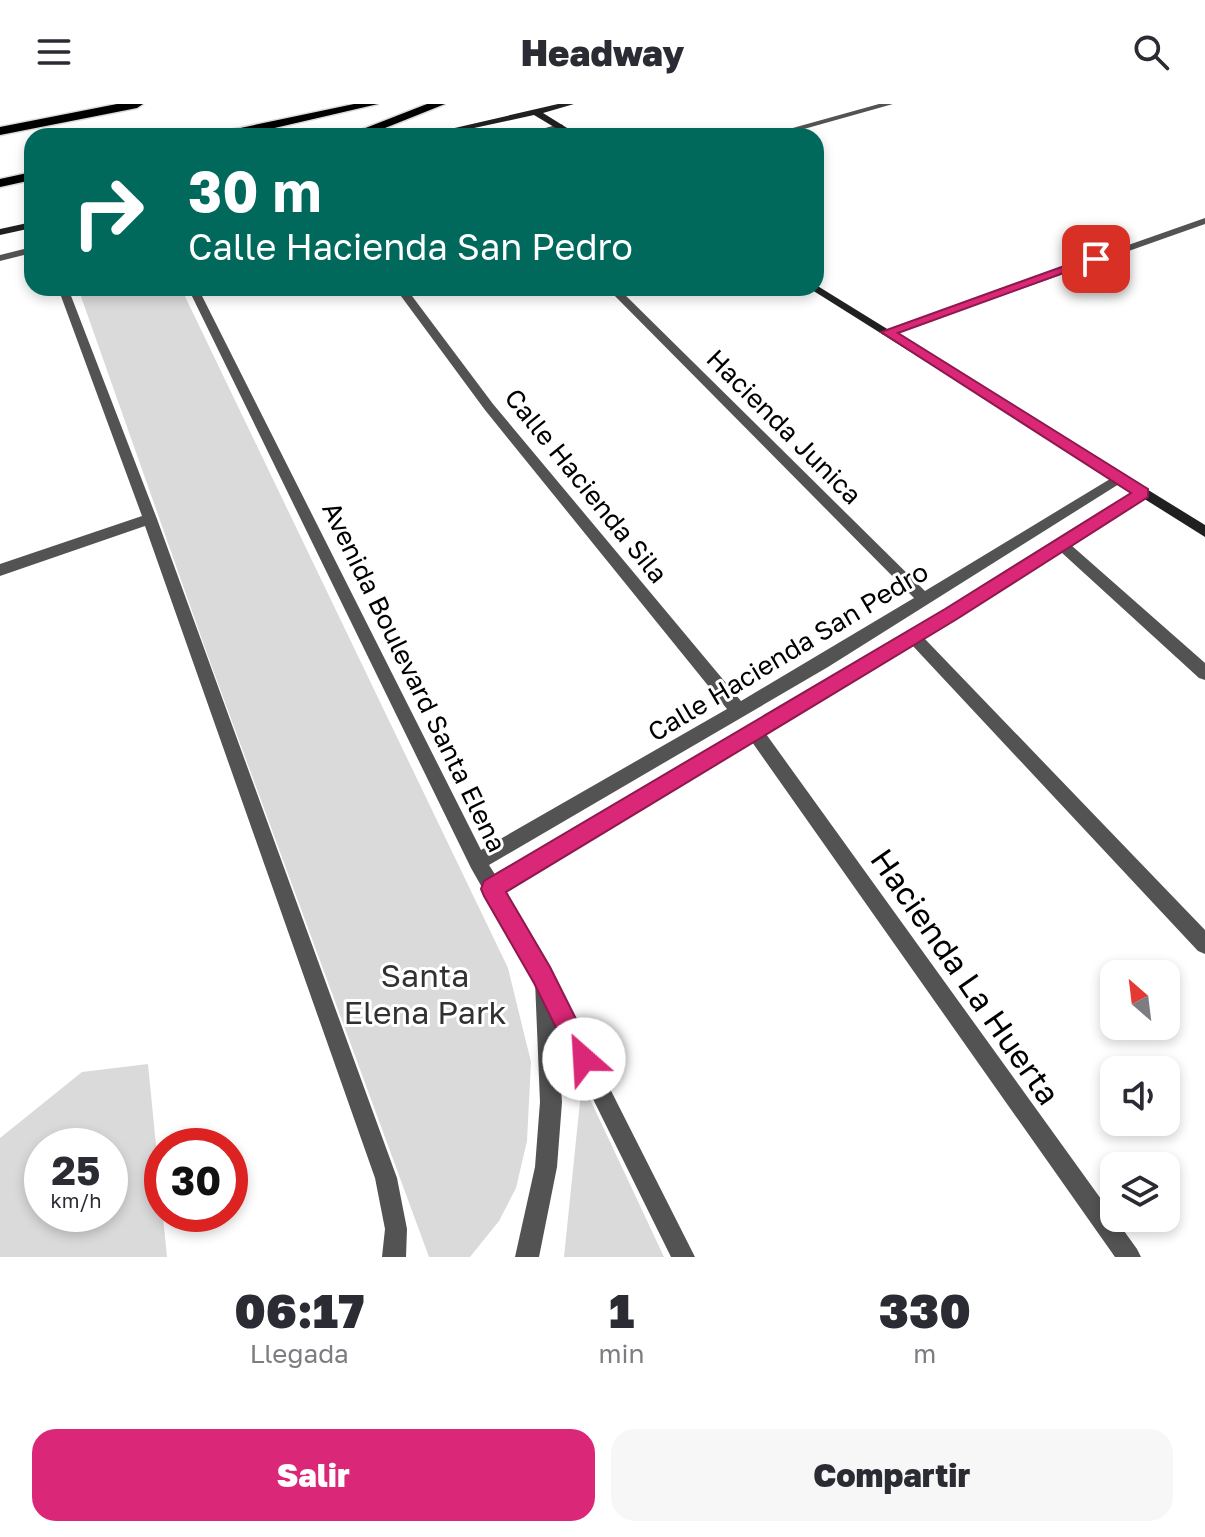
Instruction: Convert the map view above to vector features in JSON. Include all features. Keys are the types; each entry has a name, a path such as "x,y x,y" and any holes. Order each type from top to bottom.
{"highway":[{"path":"0,131 137,104"},
{"path":"259,128 372,104"},
{"path":"374,128 439,104"},
{"path":"0,183 24,178"}],"main road":[{"path":"462,128 570,104"},
{"path":"536,112 560,127"},
{"path":"0,232 24,227"},
{"path":"824,293 1205,532"}],"street":[{"path":"799,128 889,104"},
{"path":"556,128 560,127"},
{"path":"887,332 1205,221"},
{"path":"0,258 24,252"},
{"path":"66,296 150,519 386,1178 396,1229 394,1257"},
{"name":"Avenida Boulevard Santa Elena","path":"197,296 477,862 542,975 683,1257"},
{"name":"Calle Hacienda Sila","path":"406,296 489,407 739,711"},
{"name":"Hacienda Junica","path":"620,296 924,599"},
{"name":"Calle Hacienda San Pedro","path":"477,862 822,662 1120,479"},
{"name":"Calle Hacienda San Pedro","path":"492,889 838,682 1143,493"},
{"path":"0,570 150,519"},
{"path":"1062,545 1205,673"},
{"path":"913,636 1205,944"},
{"path":"822,662 838,682"},
{"name":"Hacienda La Huerta","path":"754,731 1129,1257"},
{"path":"527,1257 546,1167 551,1102 542,975"}],"green space":[{"name":"Santa Elena Park","path":"81,296 185,296 508,968 531,1062 527,1141 516,1188 499,1221 470,1257 429,1257 205,648"},
{"path":"148,1064 154,1128 144,1128 144,1232 165,1232 167,1257 0,1257 0,1138 82,1072"},
{"path":"582,1082 664,1257 564,1257"}],"route":[{"path":"584,1059 542,975 492,889 951,614 1143,493 887,332 1096,259"}]}
